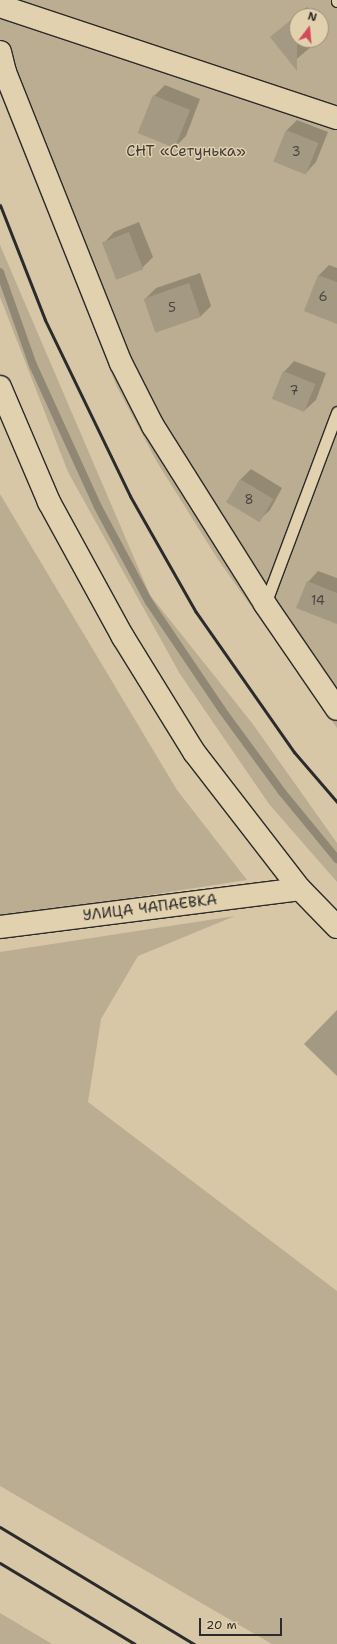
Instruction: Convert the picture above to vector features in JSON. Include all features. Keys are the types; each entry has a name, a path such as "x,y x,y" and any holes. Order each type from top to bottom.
{"street":[{"path":"0,6 337,118"},
{"path":"0,52 5,72 121,363 153,426 265,604 337,709"},
{"path":"0,388 49,502 123,637 194,752 300,889 337,927"},
{"name":"УЛИЦА ЧАПАЕВКА","path":"0,928 300,889"}],"lane":[{"path":"265,604 337,412"}],"green space":[{"name":"СНТ «Сетунька»","path":"0,0 337,0 337,728 217,558 157,462 116,385 0,94"},
{"path":"0,245 150,595 252,723 337,843 337,882 269,804 180,674 68,472 0,297"},
{"path":"0,494 177,790 247,880 0,918"},
{"path":"235,916 138,956 101,1019 88,1102 337,1291 337,1644 272,1644 0,1486 0,952"},
{"path":"0,1613 52,1644 0,1644"}],"building":[{"path":"289,22 289,48 297,48 297,71 270,37"},
{"path":"153,95 190,110 175,148 138,133"},
{"path":"286,130 318,143 306,175 273,162"},
{"path":"129,232 143,269 116,280 102,242"},
{"path":"318,275 337,282 337,324 304,311"},
{"path":"189,283 201,317 155,333 144,299"},
{"path":"283,371 315,384 304,412 272,399"},
{"path":"240,479 273,499 260,522 226,502"},
{"path":"307,581 337,593 337,624 296,608"},
{"path":"337,1010 337,1076 304,1044"}],"waterway":[{"path":"0,272 33,365 98,507 149,602 222,710 282,792 337,859"}],"railway":[{"path":"0,205 45,320 130,496 196,612 294,752 337,802"},
{"path":"0,1527 194,1644"},
{"path":"0,1563 135,1644"}]}
